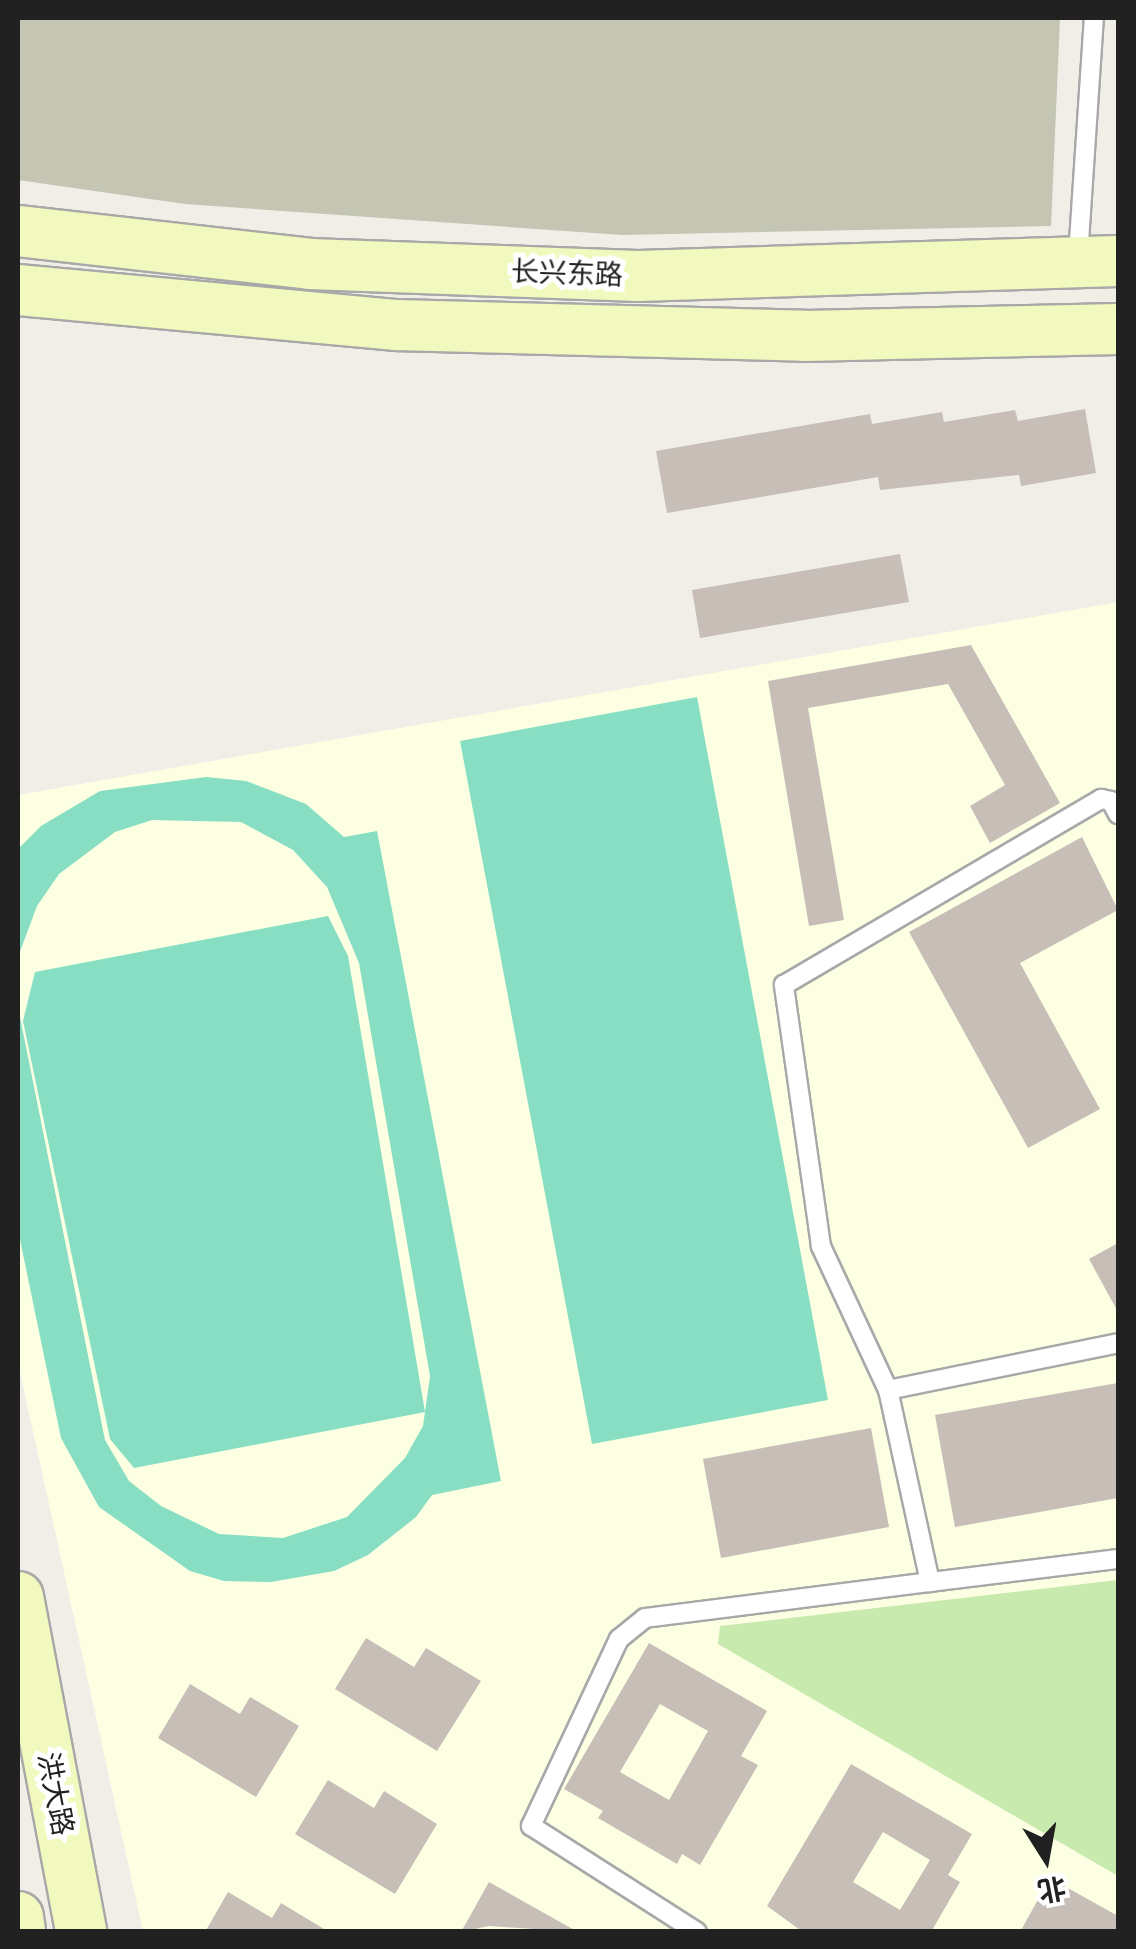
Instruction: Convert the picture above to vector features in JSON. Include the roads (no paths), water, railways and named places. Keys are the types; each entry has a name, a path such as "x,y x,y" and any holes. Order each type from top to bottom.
{"main road":[{"name":"长兴东路","path":"18,230 310,264 638,276 1098,262"},
{"name":"长兴东路","path":"18,290 396,325 805,336 1118,329"},
{"name":"洪大路","path":"18,1598 81,1932"},
{"path":"18,1917 20,1932"}],"lane":[{"path":"1094,18 1098,262"},
{"path":"930,1582 888,1390 820,1246 784,985 1101,799 1111,800 1118,814"},
{"path":"888,1390 1118,1343"},
{"path":"697,1932 531,1826 620,1639 659,1616 1118,1559"}]}
